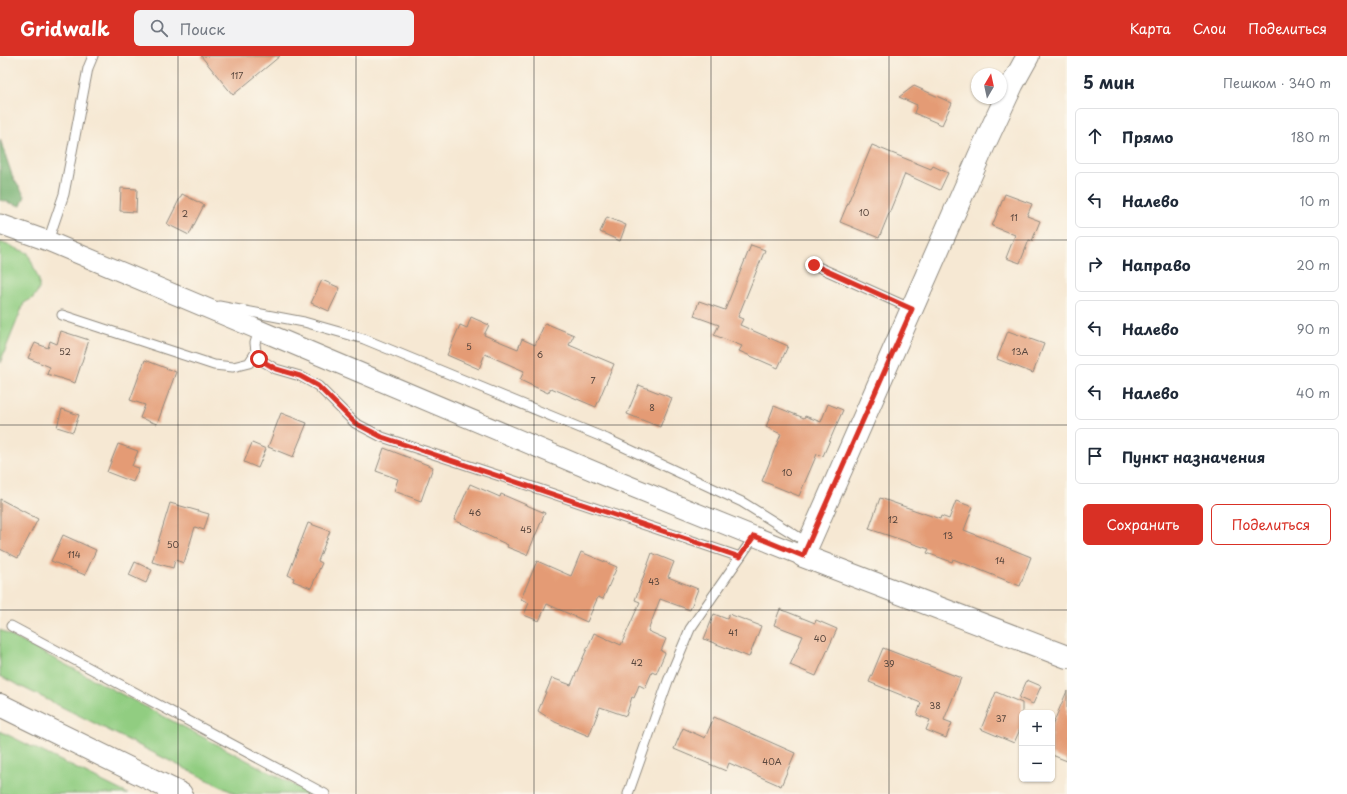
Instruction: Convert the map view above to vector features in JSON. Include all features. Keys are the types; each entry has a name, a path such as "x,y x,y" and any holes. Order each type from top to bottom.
{"street":[{"path":"805,550 984,145 1012,85 1028,56"},
{"path":"0,224 48,241 610,478 754,536 805,550 1067,657"},
{"path":"0,705 181,794"}],"lane":[{"path":"48,241 64,194 88,68 93,56"},
{"path":"814,265 912,309"},
{"path":"189,301 304,322 364,339 614,443 742,502 805,550"},
{"path":"62,315 214,365 233,367 249,363 256,352"},
{"path":"259,330 255,343 256,352 259,359 276,369 300,376 318,386 355,423 382,437 740,557"},
{"path":"628,794 668,680 690,630 754,536"},
{"path":"12,626 325,794"}],"green space":[{"path":"0,139 13,178 25,196 21,206 0,200"},
{"path":"0,242 28,253 39,280 39,289 33,298 24,303 0,363"},
{"path":"0,630 311,794 236,794 0,676"},
{"path":"0,731 128,794 0,794"}],"building":[{"path":"201,56 280,56 233,95"},
{"path":"914,86 952,103 942,125 914,113 917,105 899,97"},
{"path":"872,145 931,169 933,166 948,173 940,190 905,174 879,238 840,222"},
{"path":"121,188 137,189 136,212 120,211"},
{"path":"182,194 204,205 189,235 167,224"},
{"path":"1005,194 1032,204 1027,216 1040,221 1032,241 1029,240 1020,263 1006,258 1015,235 992,226"},
{"path":"607,217 626,225 620,241 600,232"},
{"path":"751,245 765,250 738,317 743,319 740,325 788,346 778,368 739,351 742,346 714,335 719,325 694,316 699,301 725,310"},
{"path":"322,280 340,288 329,311 311,303"},
{"path":"471,317 489,325 484,335 518,349 522,339 535,345 545,323 574,335 569,345 614,364 596,407 551,388 548,393 520,380 524,371 485,354 479,369 447,355 460,325 467,328"},
{"path":"61,331 89,340 75,383 47,374 50,367 28,358 35,343 48,348 50,341 57,344"},
{"path":"1008,331 1044,344 1033,373 997,359"},
{"path":"145,360 176,372 157,424 140,418 145,405 130,400"},
{"path":"639,385 672,398 660,427 627,414"},
{"path":"828,404 843,410 823,456 817,454 799,496 762,481 781,434 766,427 774,406 804,418 805,416 821,422"},
{"path":"62,409 79,415 73,432 57,427"},
{"path":"281,413 307,423 293,457 268,447"},
{"path":"252,443 266,449 258,468 244,462"},
{"path":"118,444 138,451 132,466 139,468 133,482 107,472"},
{"path":"384,448 433,467 421,501 394,491 398,479 376,471"},
{"path":"470,484 500,497 501,494 545,513 527,555 507,547 508,545 454,520"},
{"path":"880,498 940,519 941,516 949,519 956,501 973,507 964,530 1031,557 1020,586 953,559 952,562 927,553 929,549 869,529"},
{"path":"0,499 38,519 18,558 0,549"},
{"path":"170,503 209,514 204,530 195,527 184,563 175,560 173,568 152,562"},
{"path":"308,523 330,531 318,561 322,563 311,588 293,581 294,578 288,575"},
{"path":"63,535 96,550 85,575 51,561"},
{"path":"581,552 617,567 603,599 598,597 587,622 547,604 539,621 524,615 529,603 521,599 537,561 571,576"},
{"path":"652,553 674,562 668,577 698,589 690,610 660,599 648,631 666,639 661,651 665,653 656,674 652,672 645,688 639,685 634,698 632,697 626,716 600,707 589,736 555,722 538,711 552,678 571,685 594,633 621,645 640,602 635,600"},
{"path":"135,562 152,570 146,583 129,575"},
{"path":"780,609 815,623 816,620 837,629 816,676 790,665 803,636 774,625"},
{"path":"714,614 727,619 729,614 761,626 749,657 704,639"},
{"path":"883,648 961,678 944,720 952,723 946,738 926,730 930,720 917,715 921,703 869,682"},
{"path":"1027,680 1041,686 1033,704 1019,698"},
{"path":"1067,691 1067,761 1055,756 1055,719"},
{"path":"996,692 1022,703 1022,710 1019,710 1019,732 1014,743 981,729"},
{"path":"714,717 795,753 781,786 729,763 726,771 674,749 683,728 705,738"}],"route":[{"path":"259,359 276,369 300,376 318,386 355,423 382,437 503,476 740,557 754,536 803,556 912,309 814,265"}]}
